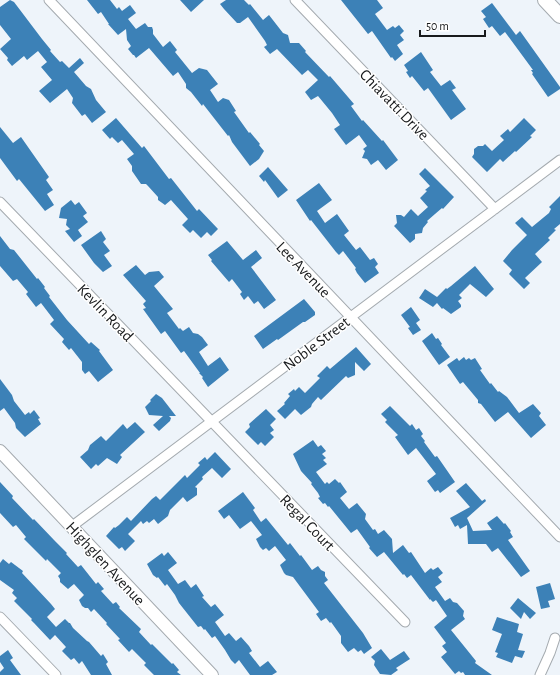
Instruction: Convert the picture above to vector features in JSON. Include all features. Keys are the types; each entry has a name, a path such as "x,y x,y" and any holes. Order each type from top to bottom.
{"main road":[{"path":"545,0 560,16"}],"street":[{"name":"Lee Avenue","path":"49,0 560,537"},
{"name":"Chiavatti Drive","path":"295,0 495,208"},
{"name":"Noble Street","path":"71,527 560,160"},
{"name":"Kevlin Road","path":"0,202 212,422"},
{"name":"Regal Court","path":"212,422 405,622"},
{"name":"Highglen Avenue","path":"0,451 212,675"},
{"path":"0,617 56,675"},
{"path":"540,675 555,638"}],"building":[{"path":"10,0 14,2 51,50 50,51 60,62 62,61 69,68 80,58 84,63 74,72 86,86 91,89 96,100 106,112 92,123 85,114 82,116 72,103 73,98 67,89 50,103 39,91 52,80 41,67 47,62 38,51 27,60 24,56 12,66 7,60 8,58 0,49 11,39 0,25 0,7"},
{"path":"87,0 110,0 117,9 119,7 122,11 130,5 136,13 128,19 136,29 145,23 148,27 152,27 153,34 163,47 170,41 177,50 175,52 192,73 199,68 207,70 218,84 210,90 218,102 223,98 229,100 236,111 234,112 249,133 250,132 260,144 259,145 264,151 259,159 250,166 232,142 229,135 228,136 203,104 202,106 186,88 186,84 178,72 173,76 149,48 136,58 128,49 131,46 127,40 126,29 118,35 108,24 101,12 98,14"},
{"path":"180,0 204,0 191,12"},
{"path":"226,0 244,0 249,5 250,4 263,20 269,15 283,33 288,35 290,43 299,43 306,51 305,52 329,77 330,76 354,104 351,106 362,121 363,120 382,141 383,140 398,160 386,170 378,160 371,165 367,159 362,158 365,151 363,149 367,146 359,135 346,145 334,129 340,125 332,113 318,96 311,100 305,92 318,80 308,70 302,75 277,49 270,54 264,47 267,45 265,41 248,17 240,23 237,23 224,9 220,4"},
{"path":"341,0 377,0 383,8 375,14 387,30 393,26 395,28 399,25 404,31 400,35 404,40 397,45 403,54 395,61 392,57 391,58 372,31 368,34"},
{"path":"492,3 516,35 520,31 560,89 548,97 532,74 533,73 531,70 533,70 505,32 500,36 492,26 489,28 483,19 486,17 481,11"},
{"path":"421,52 433,70 430,72 441,86 450,80 456,88 452,90 466,109 451,120 428,88 424,91 412,76 410,78 406,72 408,71 404,65"},
{"path":"116,118 142,148 144,146 169,179 171,178 197,211 199,209 218,229 211,236 207,232 201,238 193,230 190,233 182,225 188,219 171,200 165,205 158,200 158,197 146,184 141,184 132,171 132,166 127,159 134,154 122,140 118,143 112,137 110,139 102,130"},
{"path":"524,118 536,130 530,136 532,137 503,162 500,159 487,172 472,157 474,154 474,149 485,144 492,151 504,140 500,136 508,129 510,132"},
{"path":"0,127 13,143 21,137 49,177 46,180 53,190 47,194 54,205 45,211 19,179 17,181 0,158"},
{"path":"268,167 288,190 278,198 265,180 264,182 259,176"},
{"path":"425,168 454,197 443,209 442,208 427,221 428,222 423,228 422,233 415,234 415,239 410,243 394,226 397,223 396,215 401,215 404,217 411,209 418,216 428,207 420,198 427,191 425,190 430,186 419,174"},
{"path":"319,183 332,200 317,211 325,223 337,214 349,231 344,235 356,250 360,247 370,260 374,258 378,264 375,267 379,273 365,283 343,251 339,255 336,252 311,220 310,221 296,200"},
{"path":"560,196 560,224 554,229 556,230 548,238 550,240 535,254 542,262 525,278 530,283 524,289 509,274 512,270 503,261 527,235 515,223 522,217 532,227 549,213 551,209 549,207"},
{"path":"71,200 75,205 79,202 87,213 83,216 88,222 78,230 82,236 74,242 65,231 70,229 66,225 67,219 59,218 61,208"},
{"path":"101,231 106,239 103,242 110,251 104,255 112,266 103,272 94,263 81,245"},
{"path":"0,236 10,249 14,250 37,279 38,278 45,287 44,288 50,296 49,297 67,320 89,344 91,342 100,350 99,351 113,370 98,382 89,371 85,374 82,370 82,362 71,348 69,350 62,342 64,339 50,324 54,320 41,303 36,307 26,294 28,292 17,279 13,281 0,266"},
{"path":"227,241 243,260 256,250 262,258 251,267 276,300 264,309 258,301 254,304 248,296 244,300 240,294 242,292 232,279 229,282 211,261 212,260 208,255"},
{"path":"136,265 145,275 149,272 159,271 164,277 154,286 173,309 167,313 179,329 180,328 183,331 189,327 193,333 202,337 208,345 199,352 208,366 220,357 229,370 208,387 202,378 203,377 184,351 181,353 165,331 161,334 143,309 146,308 143,304 146,301 123,275"},
{"path":"475,266 494,289 486,297 470,284 459,295 462,298 458,301 461,307 451,314 443,308 442,309 437,303 433,307 419,298 425,289 437,297 446,288 447,289 451,286"},
{"path":"304,299 315,312 315,315 263,349 254,336"},
{"path":"411,307 420,320 416,323 421,330 413,335 408,328 410,327 401,315"},
{"path":"432,333 436,339 438,338 442,344 441,345 450,357 439,365 422,341"},
{"path":"356,347 371,364 364,371 355,362 355,375 348,378 346,376 321,400 318,397 311,407 301,415 295,409 285,419 277,411 285,404 284,403 290,396 288,394 294,389 295,391 299,387 305,393 320,378 317,376 327,366 330,369"},
{"path":"464,357 466,360 469,358 471,360 475,358 482,369 480,370 490,384 491,383 498,392 499,391 507,397 519,413 533,404 541,413 539,416 546,425 531,438 508,412 495,422 481,404 478,403 478,400 463,382 460,384 447,365 457,358 459,361"},
{"path":"0,379 25,415 29,412 30,414 34,410 40,418 38,419 41,424 25,437 16,428 15,423 4,408 0,411"},
{"path":"156,394 162,398 176,416 169,416 171,418 170,421 159,431 153,425 163,416 149,415 145,407"},
{"path":"390,406 410,426 412,424 416,430 419,428 423,434 421,436 425,441 424,442 435,457 437,456 455,482 440,493 438,490 435,492 427,481 436,474 423,457 416,448 408,455 395,437 398,435 385,422 387,420 381,414"},
{"path":"266,409 276,419 270,425 274,430 270,433 274,437 265,446 261,442 258,445 245,432 250,427 249,424"},
{"path":"135,422 145,432 120,455 122,457 117,464 107,458 98,466 96,464 91,469 80,457 88,450 90,445 101,436 106,441 123,424 127,429"},
{"path":"313,440 318,447 321,445 326,451 322,454 326,458 323,460 327,464 316,472 325,484 327,482 329,484 335,479 339,483 340,482 347,492 340,498 349,509 357,503 366,514 365,519 373,530 375,529 378,534 384,530 392,539 393,553 403,545 409,553 411,552 425,573 431,568 433,570 438,567 443,573 438,577 442,582 435,587 445,601 450,598 464,611 463,616 465,619 451,630 476,661 475,663 492,675 465,675 463,672 461,673 459,671 455,674 441,657 447,652 442,646 446,643 434,627 447,616 436,600 433,602 430,600 411,575 407,578 404,574 403,575 384,552 377,557 369,548 370,547 357,529 351,533 329,506 328,507 325,503 323,504 318,498 320,497 318,493 311,484 312,483 301,471 293,454"},
{"path":"215,452 231,469 222,478 212,468 202,477 203,479 195,487 197,488 197,495 187,502 183,497 170,510 168,516 158,524 154,519 149,523 147,521 143,524 141,521 128,534 135,541 125,551 122,547 119,549 106,536 114,527 115,528 119,525 127,517 131,521 156,496 160,500 185,475 187,478 200,465 198,463 205,457 207,460"},
{"path":"0,482 13,496 12,498 67,553 66,554 78,567 81,565 96,584 98,582 104,589 101,591 113,604 116,602 120,607 119,608 141,629 139,632 151,645 152,644 172,664 173,663 179,670 177,672 181,675 154,675 144,665 146,663 132,649 129,652 118,640 120,639 94,609 91,612 88,608 82,606 79,600 84,595 74,584 68,589 60,582 58,576 61,573 47,559 46,561 24,539 26,537 16,525 13,527 0,513"},
{"path":"466,483 482,501 485,499 486,501 467,518 473,531 492,530 487,523 497,516 504,524 505,523 511,531 510,532 513,537 508,540 530,571 521,577 498,548 492,552 486,544 468,544 467,525 460,529 458,525 455,527 450,518 470,507 456,491"},
{"path":"243,492 255,508 253,510 261,522 266,518 288,545 290,543 300,556 301,555 312,570 318,566 325,572 325,576 328,580 324,583 363,633 372,648 364,654 361,650 358,652 354,648 348,652 341,643 341,636 331,622 330,623 326,618 321,621 316,614 319,612 293,577 284,573 280,565 286,560 275,546 269,551 266,548 263,550 260,547 256,539 262,535 251,521 240,529 229,515 224,519 218,511"},
{"path":"168,552 177,563 168,570 178,584 185,580 191,588 196,584 204,596 202,597 211,607 215,604 224,615 215,622 225,636 229,633 236,641 241,637 249,646 252,651 249,653 260,667 268,661 277,672 272,675 250,675 239,660 235,664 231,660 215,636 212,638 205,629 204,630 201,626 198,627 179,603 167,584 165,586 158,577 157,578 153,575 147,564 162,553 164,556"},
{"path":"3,559 9,564 11,562 23,571 22,573 55,609 47,617 56,627 65,619 70,623 73,628 89,642 101,656 103,654 108,662 106,664 112,675 91,675 82,661 79,664 74,658 71,660 62,651 66,647 55,635 50,640 31,620 32,619 14,601 17,598 12,593 14,590 0,580 0,563"},
{"path":"550,583 555,599 548,601 550,607 541,609 536,587"},
{"path":"518,598 536,613 530,619 524,612 521,619 510,608"},
{"path":"497,617 519,624 517,632 523,634 518,650 525,651 522,658 515,656 512,663 496,657 498,653 495,652 502,634 492,630"},
{"path":"381,649 390,660 404,651 410,659 396,668 398,670 391,675 380,674 374,665 375,661 371,657"},
{"path":"8,650 13,658 10,660 21,675 0,675 0,672 4,668 0,662 0,656"}]}
